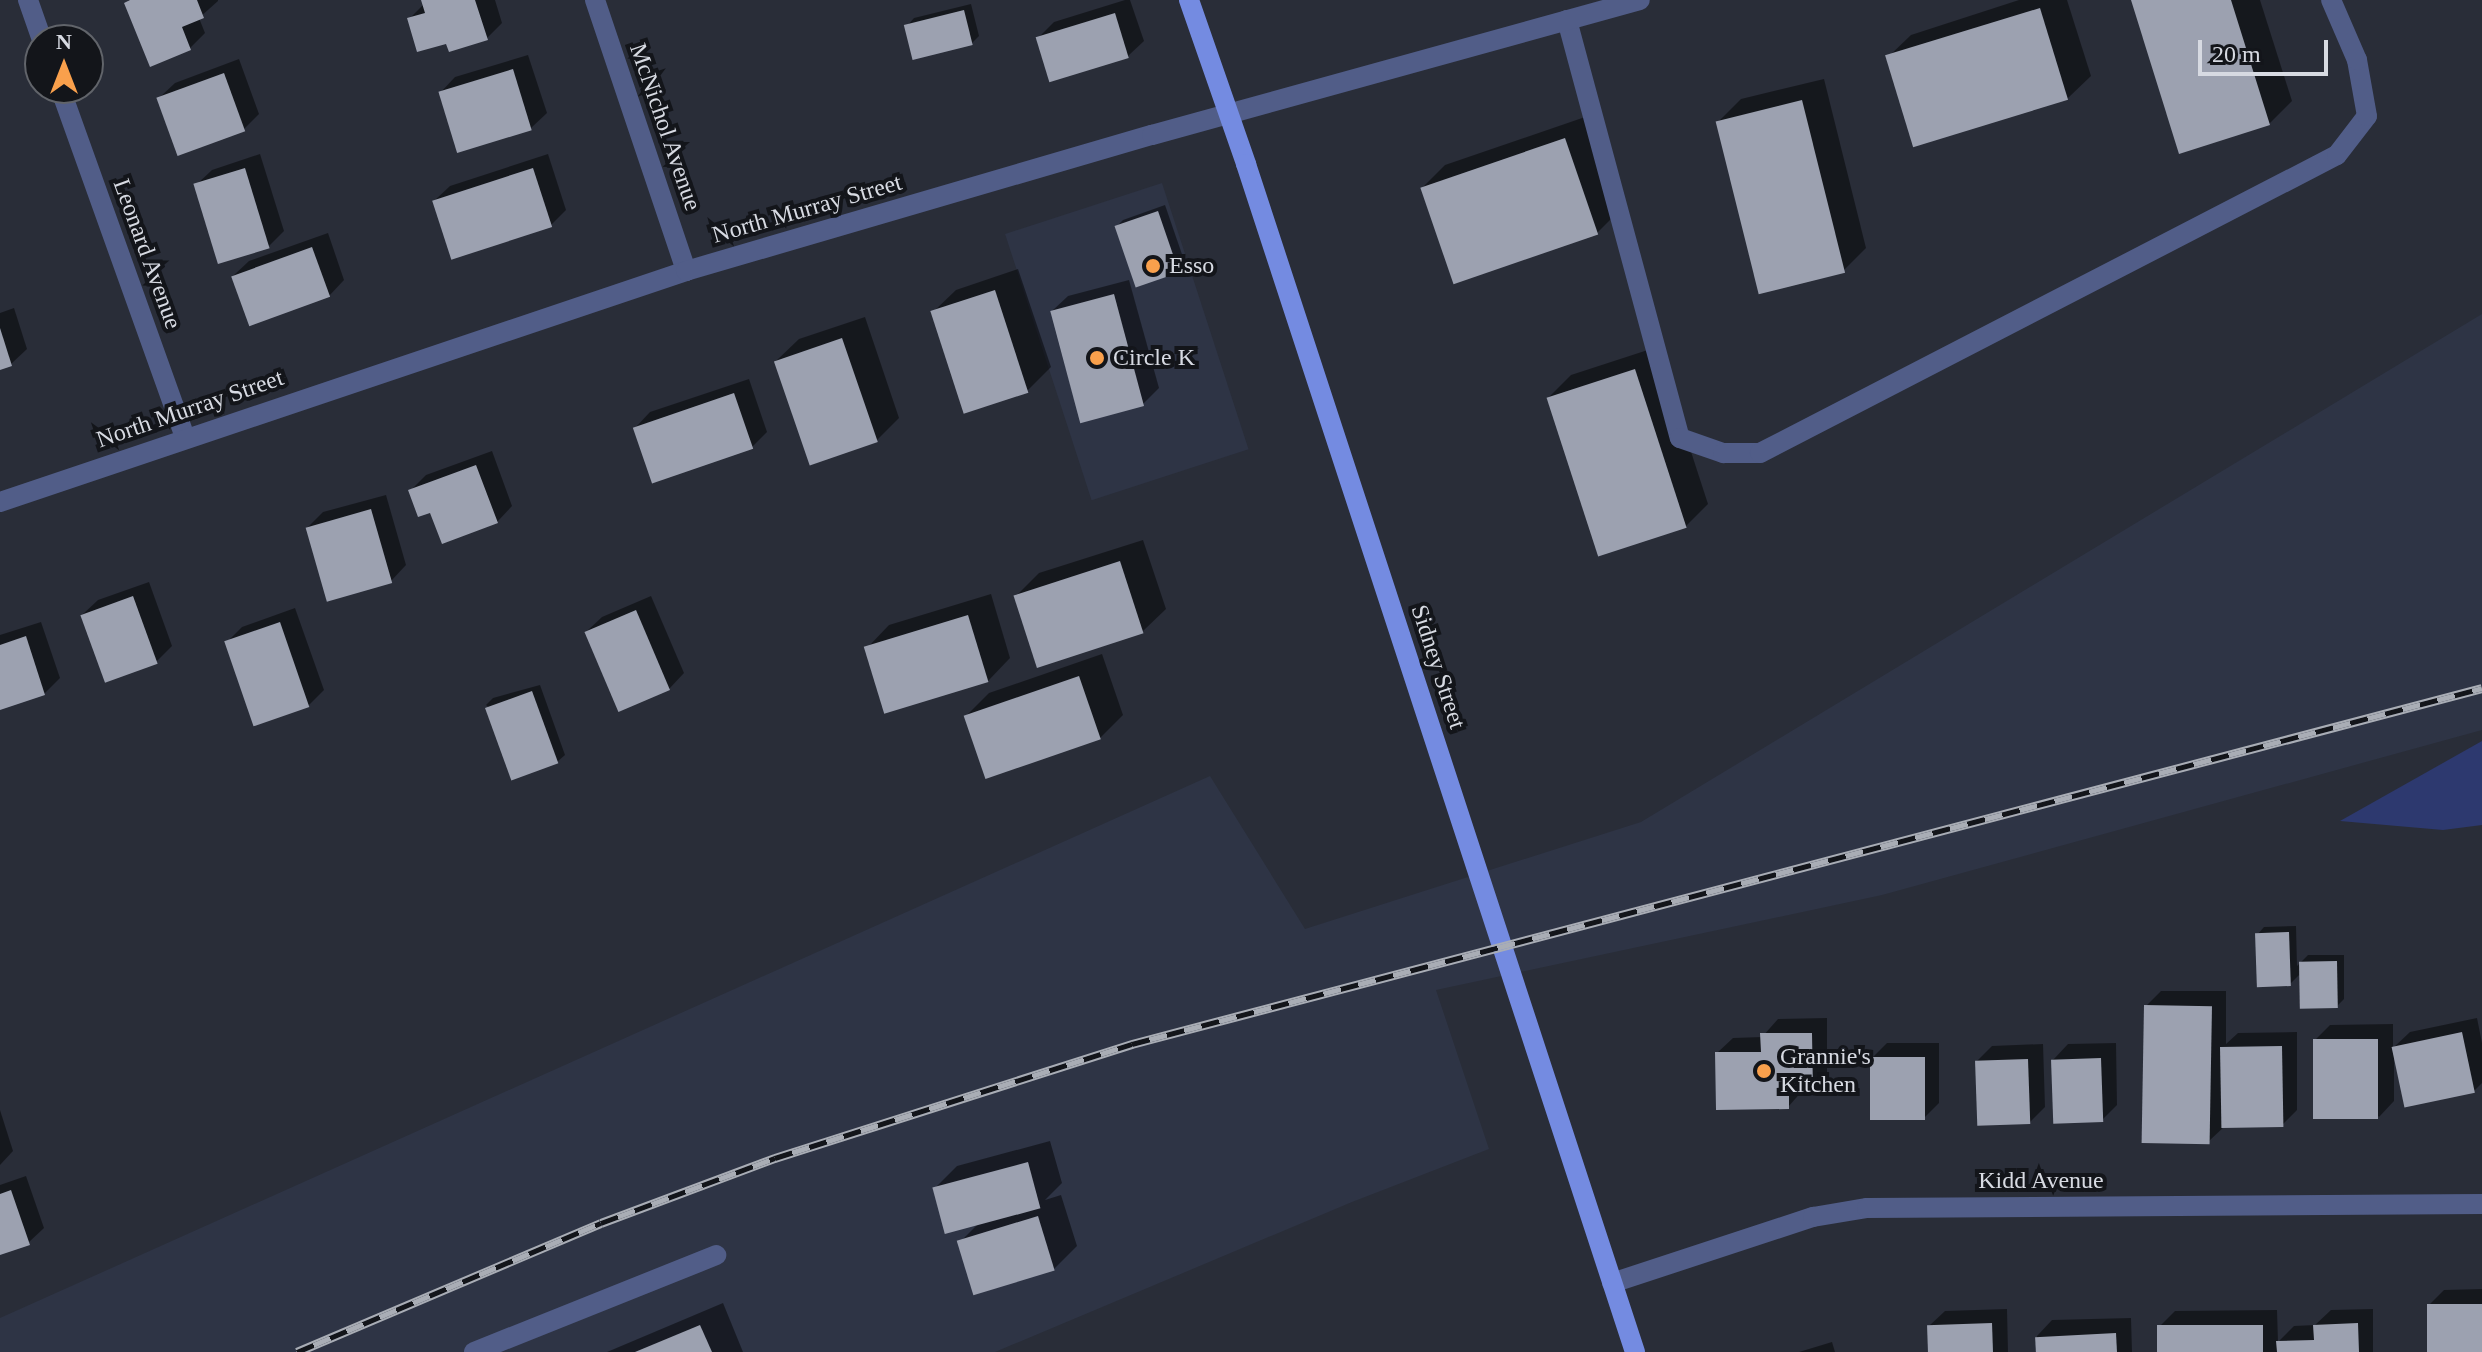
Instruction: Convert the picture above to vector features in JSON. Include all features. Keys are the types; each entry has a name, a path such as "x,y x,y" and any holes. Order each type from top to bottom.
{"main road":[{"name":"Sidney Street","path":"1189,0 1635,1352"}],"street":[{"path":"28,0 36,24"},
{"name":"McNichol Avenue","path":"595,0 686,271"},
{"name":"North Murray Street","path":"0,502 185,437 686,271 1229,114 1640,0"},
{"path":"1567,20 1680,438 1723,453 1760,453 2337,155 2367,116 2357,60 2331,0"},
{"name":"Leonard Avenue","path":"66,104 185,437"},
{"name":"Kidd Avenue","path":"1612,1283 1813,1217 1867,1208 2482,1204"},
{"path":"474,1352 716,1255"}],"shaded area":[{"path":"1162,183 1249,449 1092,500 1005,234"},
{"path":"2482,314 2482,730 1882,895 1436,990 1489,1149 1352,1202 995,1352 0,1352 0,1318 1210,776 1305,929 1641,822"},
{"path":"2482,741 2482,825 2443,830 2340,821"}],"building":[{"path":"130,0 197,0 204,18 182,27 191,50 150,67 124,3"},
{"path":"421,0 475,0 488,40 449,52 446,44 417,52 407,18 425,13"},
{"path":"2131,0 2231,0 2270,125 2179,154"},
{"path":"2040,8 2068,100 1913,147 1885,55"},
{"path":"964,10 973,45 913,60 904,25"},
{"path":"1115,13 1129,58 1049,82 1036,37"},
{"path":"513,69 532,130 457,153 438,92"},
{"path":"224,73 245,131 178,156 156,98"},
{"path":"1802,100 1845,273 1759,294 1716,122"},
{"path":"1565,138 1598,234 1454,284 1420,188"},
{"path":"245,168 270,248 218,264 193,184"},
{"path":"533,168 552,227 451,260 432,201"},
{"path":"1158,211 1179,272 1136,287 1115,226"},
{"path":"312,247 330,297 249,326 231,276"},
{"path":"995,290 1028,393 964,414 930,311"},
{"name":"Circle K","path":"1114,294 1144,406 1080,423 1050,311"},
{"path":"0,328 12,366 0,370"},
{"path":"842,338 878,442 810,465 774,361"},
{"path":"1635,369 1687,528 1598,557 1547,398"},
{"path":"734,393 753,449 652,484 633,428"},
{"path":"476,465 498,523 442,544 430,513 418,517 408,490"},
{"path":"371,509 392,583 327,602 306,528"},
{"path":"1120,561 1143,633 1037,668 1013,596"},
{"path":"133,596 158,664 105,683 80,615"},
{"path":"636,610 670,690 618,712 584,632"},
{"path":"968,615 988,682 884,714 864,647"},
{"path":"280,622 309,707 254,726 224,641"},
{"path":"26,636 45,695 0,710 0,645"},
{"path":"1079,676 1101,739 985,779 964,716"},
{"path":"532,691 558,763 511,780 485,708"},
{"path":"2289,932 2291,986 2257,987 2255,933"},
{"path":"2337,961 2338,1008 2300,1009 2299,962"},
{"path":"2144,1005 2212,1006 2210,1144 2142,1143"},
{"path":"2462,1032 2475,1093 2404,1108 2392,1047"},
{"name":"Grannie's Kitchen","path":"1760,1033 1812,1033 1813,1091 1789,1091 1789,1109 1716,1110 1715,1052 1761,1052"},
{"path":"2313,1039 2378,1039 2378,1119 2313,1119"},
{"path":"2282,1046 2283,1127 2221,1128 2220,1047"},
{"path":"1870,1057 1925,1057 1925,1120 1870,1120"},
{"path":"2101,1058 2103,1122 2053,1124 2051,1060"},
{"path":"2028,1059 2030,1124 1977,1126 1975,1061"},
{"path":"1028,1162 1040,1208 945,1234 932,1188"},
{"path":"11,1190 30,1245 0,1255 0,1194"},
{"path":"1038,1216 1055,1271 973,1295 957,1241"},
{"path":"2427,1304 2482,1304 2482,1352 2427,1352"},
{"path":"1992,1323 1993,1352 1928,1352 1927,1325"},
{"path":"2358,1323 2359,1352 2277,1352 2276,1341 2314,1340 2313,1325"},
{"path":"700,1325 712,1352 635,1352"},
{"path":"2157,1325 2263,1325 2263,1352 2157,1352"},
{"path":"2116,1333 2117,1352 2036,1352 2035,1337"}],"railway":[{"path":"297,1352 601,1223 775,1158 1132,1044 2482,688"}],"place":[{"name":"Esso","path":"1153,266"},
{"name":"Circle K","path":"1097,358"},
{"name":"Grannie's Kitchen","path":"1764,1071"}]}
